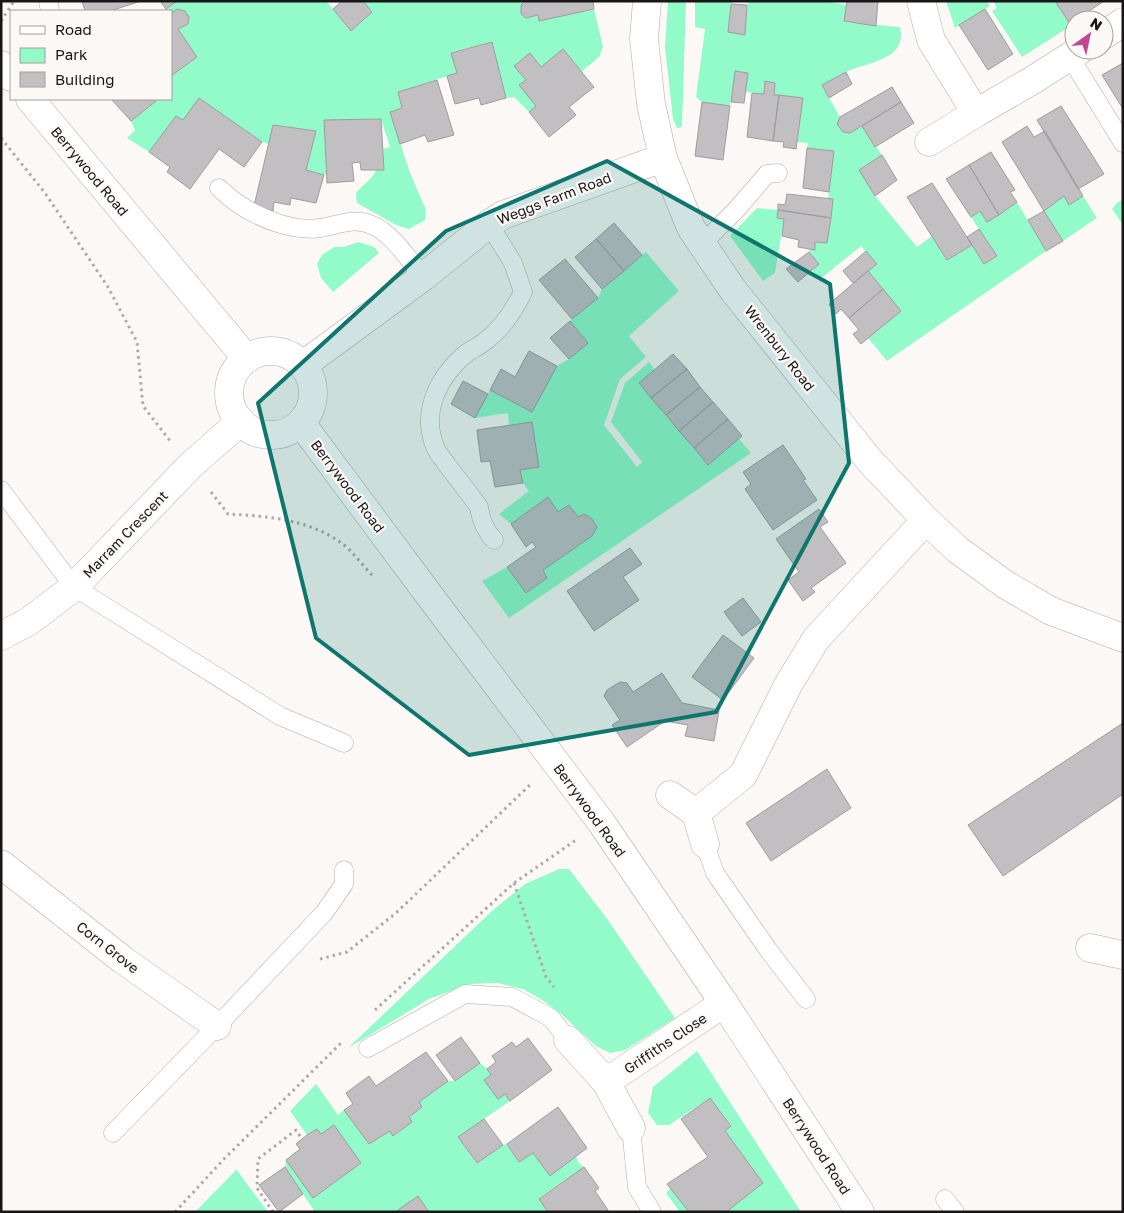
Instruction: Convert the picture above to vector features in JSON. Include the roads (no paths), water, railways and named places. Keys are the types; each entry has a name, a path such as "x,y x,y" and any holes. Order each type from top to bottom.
{"street":[{"path":"647,1 644,39 651,104 663,158"},
{"path":"921,1 931,40 976,113"},
{"path":"929,142 1064,60"},
{"path":"1,65 10,76"},
{"name":"Berrywood Road","path":"31,100 247,359"},
{"name":"Weggs Farm Road","path":"303,365 423,277 489,224 504,215 663,158"},
{"name":"Wrenbury Road","path":"663,158 691,228 733,290 870,461 926,520 958,550 1006,585 1051,611 1123,638"},
{"path":"270,351 282,352 303,365 309,376 313,394 308,412 301,423 277,435 251,430 241,422 232,410 229,396 231,382 237,369 247,359 270,351"},
{"name":"Marram Crescent","path":"1,636 28,622 74,587 190,466 241,422"},
{"name":"Berrywood Road","path":"301,423 435,604 601,822 724,1003 860,1212"},
{"path":"696,813 743,775 788,685 816,639 926,520"},
{"path":"670,795 696,813 705,844"},
{"name":"Corn Grove","path":"1,864 123,960 218,1026"},
{"path":"1090,948 1123,955"},
{"name":"Griffiths Close","path":"606,1082 724,1003"},
{"path":"568,1040 606,1082 631,1128"}],"lane":[{"path":"1079,60 1123,143"},
{"path":"702,244 736,210 767,174 778,173"},
{"path":"220,188 238,204 253,213 278,223 301,228 319,228 360,220 375,226 390,238 423,277"},
{"path":"489,224 513,263 523,292 516,307 506,321 483,343 468,352 446,375 437,388 430,412 431,431 436,450 480,507 481,518 486,531 494,540"},
{"path":"1,490 74,587 280,716 344,743"},
{"path":"705,844 715,873 769,951 806,1000"},
{"path":"113,1133 218,1026 324,913 344,884 344,870"},
{"path":"368,1048 465,994 512,997 551,1018 568,1040"},
{"path":"631,1128 637,1187 652,1212"}]}
